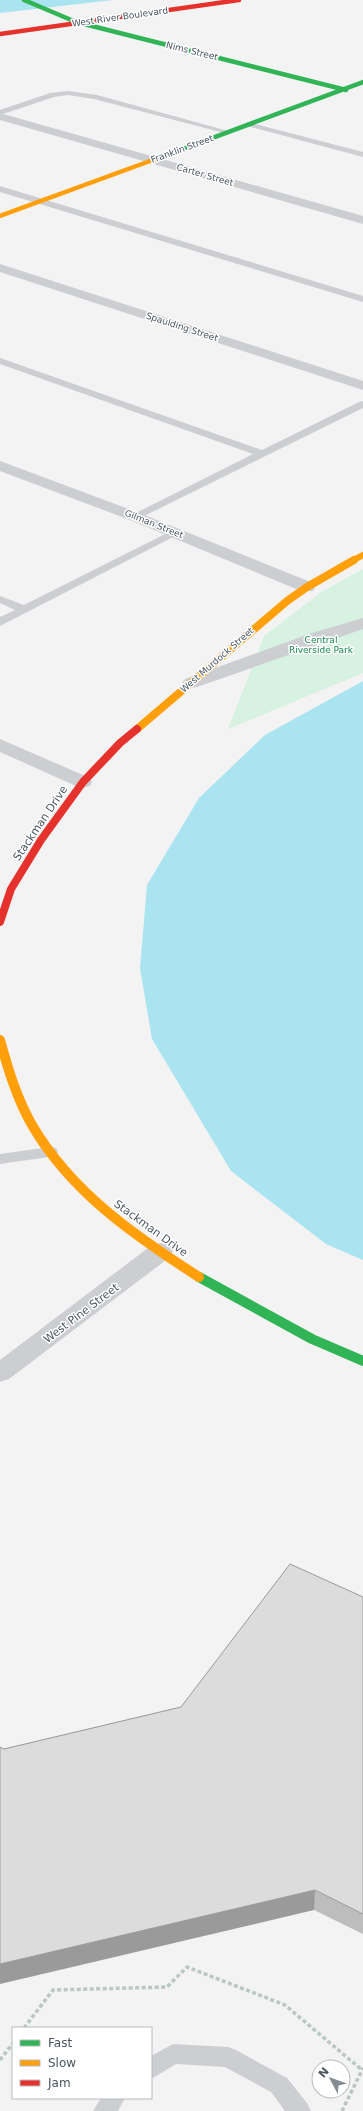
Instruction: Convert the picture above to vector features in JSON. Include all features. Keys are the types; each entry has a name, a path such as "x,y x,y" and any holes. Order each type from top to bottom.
{"street":[{"name":"Nims Street","path":"24,0 76,22 357,93"},
{"name":"West River Boulevard","path":"14,33 76,22 239,0"},
{"path":"0,35 14,33"},
{"name":"Franklin Street","path":"0,216 363,82"},
{"name":"Carter Street","path":"0,116 363,220"},
{"name":"Spaulding Street","path":"0,268 363,386"},
{"name":"Gilman Street","path":"0,466 175,532 307,587"},
{"name":"West Murdock Street","path":"83,782 120,743 246,635 307,587 363,555"},
{"path":"191,683 318,637 363,623"},
{"path":"0,745 83,782"},
{"name":"Stackman Drive","path":"0,922 11,889 41,840 83,782"},
{"name":"Stackman Drive","path":"0,1040 11,1079 28,1118 50,1152 103,1208 161,1251 217,1288 332,1351 363,1361"},
{"name":"West Pine Street","path":"0,1373 161,1251"}],"lane":[{"path":"0,113 53,95 74,94 94,97 228,132"},
{"path":"250,124 363,155"},
{"path":"0,189 363,299"},
{"path":"0,361 262,454"},
{"path":"136,517 363,404"},
{"path":"0,622 175,532"},
{"path":"0,599 24,609"},
{"path":"0,1159 50,1152"},
{"path":"152,2068 174,2054 228,2057 279,2085 298,2111"},
{"path":"105,2111 113,2099"}],"path":[{"path":"25,2027 54,1990 106,1990 167,1987 187,1967 285,2005 362,2068 342,2111"},
{"path":"0,2060 12,2044"}],"green space":[{"name":"Central Riverside Park","path":"363,569 363,673 228,729 264,636 323,591"}],"water":[{"path":"0,0 113,0 0,13"},
{"path":"363,681 363,1260 326,1244 231,1171 152,1039 140,968 147,885 199,798 265,735"}],"building":[{"path":"290,1564 363,1597 363,1914 315,1890 0,1964 0,1747 4,1749 181,1707"}],"traffic: fast":[{"path":"24,0 76,22 346,90"},
{"path":"161,157 363,82"},
{"path":"199,1277 312,1339 363,1361"}],"traffic: slow":[{"path":"0,216 161,157"},
{"path":"137,729 287,601 307,587 363,555"},
{"path":"0,1040 13,1083 27,1115 47,1149 64,1171 105,1211 151,1246 199,1277"}],"traffic: jam":[{"path":"0,34 239,0"},
{"path":"0,922 11,889 41,840 83,782 120,743 137,729"}]}
